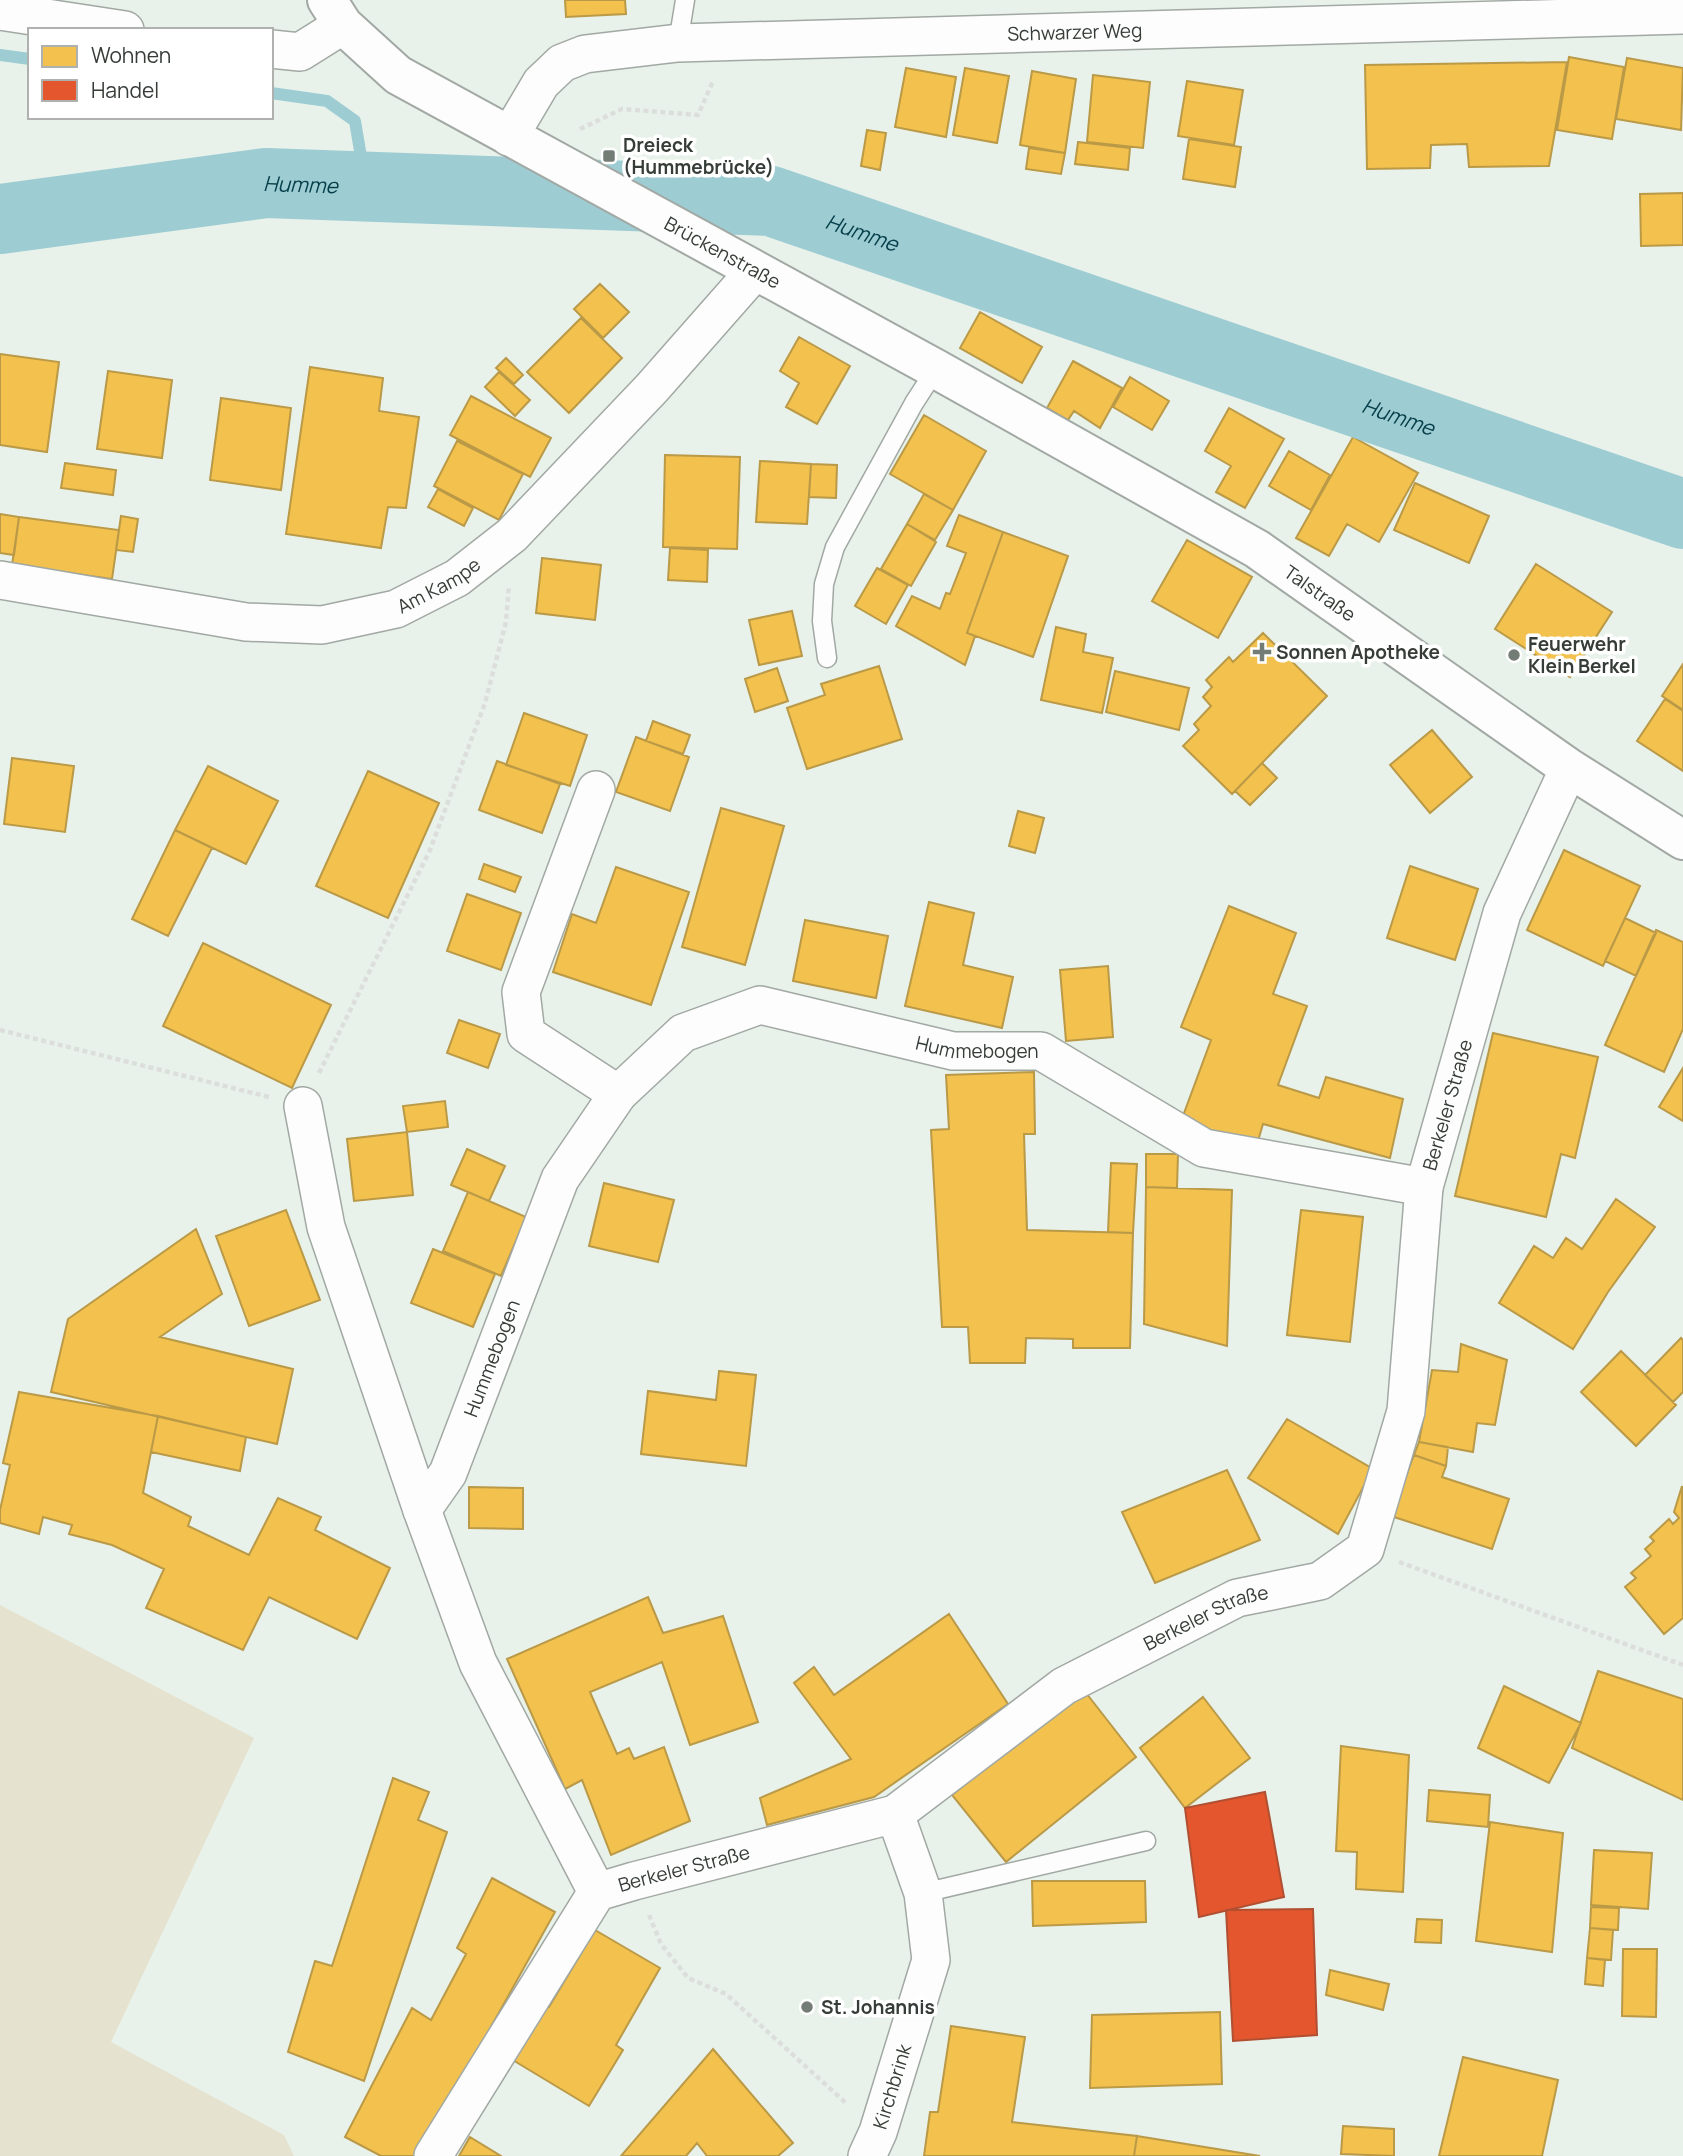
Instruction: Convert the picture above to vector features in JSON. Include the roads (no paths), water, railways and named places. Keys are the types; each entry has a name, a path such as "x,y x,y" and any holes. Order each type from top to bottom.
{"street":[{"path":"0,11 112,28"},
{"path":"273,49 300,52 336,13"},
{"name":"Brückenstraße","path":"336,13 398,75 1124,474"},
{"name":"Schwarzer Weg","path":"509,137 541,83 562,63 584,54 678,43 1683,15"},
{"name":"Am Kampe","path":"0,580 246,622 322,625 396,609 457,578 512,535 652,388 755,271"},
{"name":"Talstraße","path":"1124,474 1257,549 1569,768 1683,840"},
{"name":"Berkeler Straße","path":"433,2156 597,1892 895,1814 1064,1686 1237,1598 1320,1581 1365,1549 1406,1412 1424,1187 1502,913 1569,768"},
{"path":"596,790 521,992 526,1034 618,1094"},
{"name":"Hummebogen","path":"422,1510 448,1474 560,1179 618,1094 683,1033 760,1005 953,1051 1041,1051 1204,1148 1424,1187"},
{"path":"303,1106 326,1227 422,1510 478,1663 597,1892"},
{"name":"Kirchbrink","path":"872,2144 931,1960 923,1893 895,1814"}],"lane":[{"path":"678,43 685,0"},
{"path":"827,658 822,621 824,584 835,547 936,369"},
{"path":"923,1893 1146,1841"}],"waterway":[{"path":"0,55 28,59"},
{"path":"273,93 327,101 355,121 366,187"},
{"name":"Humme","path":"0,219 266,183 771,201 1683,514"}],"place":[{"name":"Dreieck (Hummebrücke)","path":"609,156"},
{"name":"Sonnen Apotheke","path":"1262,652"},
{"name":"Feuerwehr Klein Berkel","path":"1514,655"},
{"name":"St. Johannis","path":"807,2007"}]}
